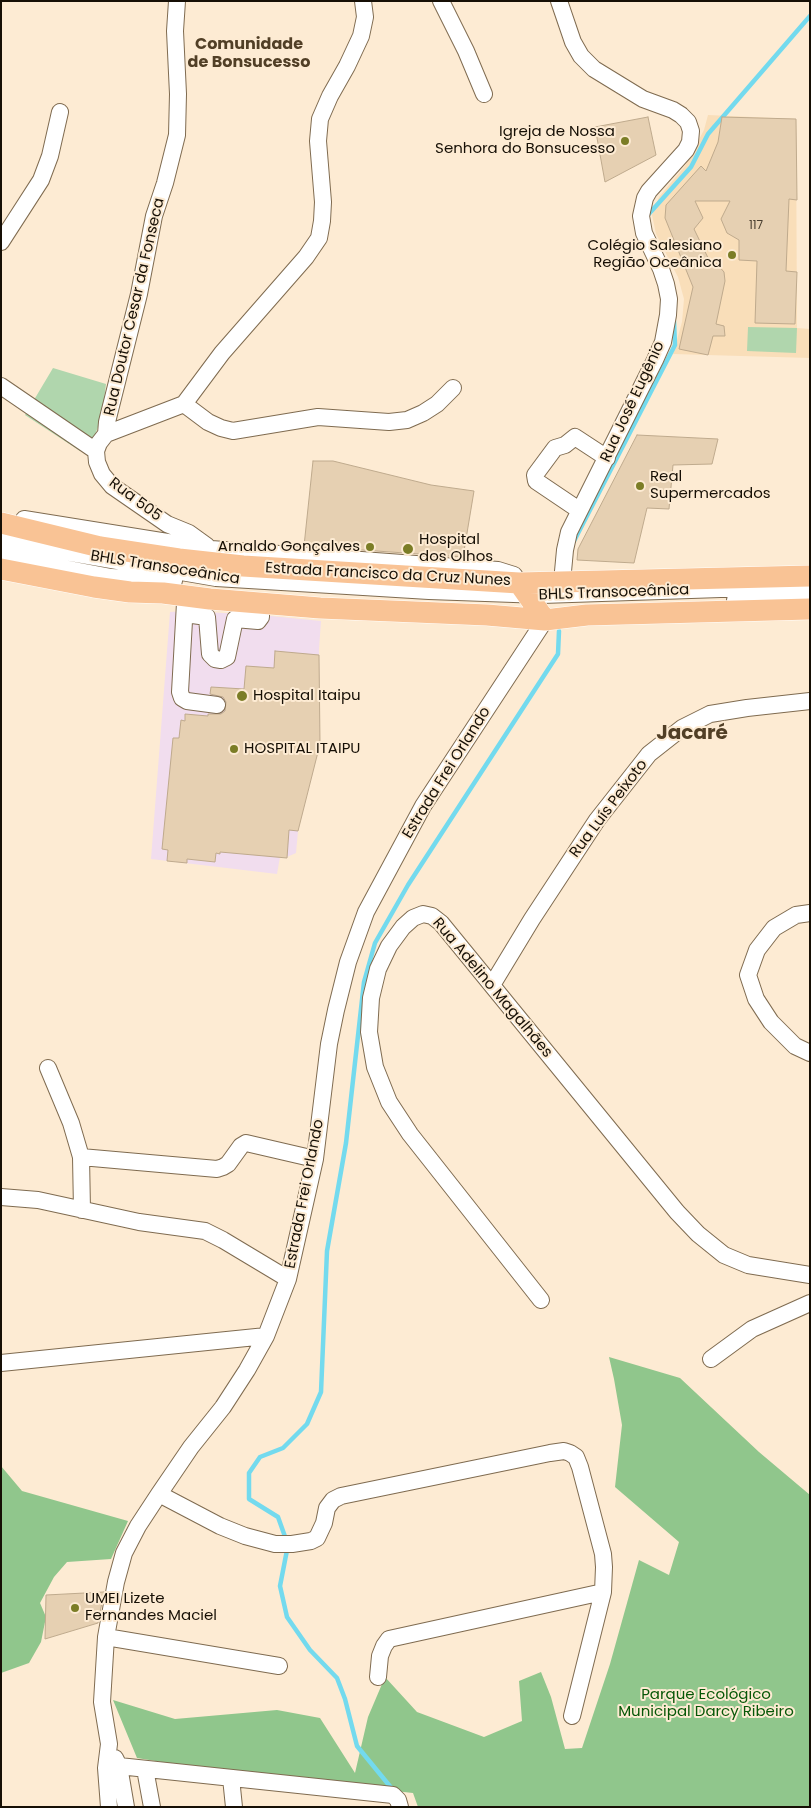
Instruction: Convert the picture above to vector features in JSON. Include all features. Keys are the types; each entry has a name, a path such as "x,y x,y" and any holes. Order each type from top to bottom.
{"main road":[{"name":"Estrada Francisco da Cruz Nunes","path":"1,523 100,546 211,564 531,600 587,616 810,609"},
{"name":"Estrada Francisco da Cruz Nunes","path":"1,569 185,605 531,600 562,582 810,576"}],"street":[{"name":"Rua Doutor Cesar da Fonseca","path":"96,451 106,434 139,294 154,216 177,136 178,94 174,32 177,1"},
{"path":"106,434 184,404 222,353 306,257 319,238 323,202 318,141 320,118 330,96 348,66 361,36 365,17 363,1"},
{"path":"441,1 484,94"},
{"name":"Rua José Eugênio","path":"559,1 573,42 581,56 594,70 643,99 673,110 681,115 688,122 690,131 690,142 686,150 649,191 643,204 641,216 644,233 666,284 669,298 663,342 569,532 562,582"},
{"path":"1,242 41,180 50,156 60,112"},
{"path":"1,386 96,451"},
{"path":"184,404 208,422 233,431 318,417 389,422 407,420 423,413 437,404 454,388"},
{"path":"579,510 536,481 535,475 555,448 565,445 575,437 607,458"},
{"name":"Rua 505","path":"96,451 97,462 102,474 112,486 167,524 189,534 211,549"},
{"path":"1,516 211,549 308,552 498,570 514,575 531,600"},
{"name":"BHLS Transoceânica","path":"1,541 216,578 531,600 810,586"},
{"name":"BHLS Transoceânica","path":"1,556 111,577 167,580 253,590 531,600 810,598"},
{"name":"Estrada Frei Orlando","path":"126,1807 119,1766 109,1744 102,1702 106,1637 116,1582 124,1553 138,1526 191,1446 223,1407 248,1370 266,1336 288,1279 315,1158 329,1044 336,1010 348,962 366,912 531,600"},
{"path":"217,705 187,701 182,698 180,692 185,605 207,616 258,621 261,617 261,604"},
{"path":"207,616 210,654 215,659 221,660 228,657 235,620"},
{"name":"Rua Luís Peixoto","path":"492,985 596,820 649,754 682,728 710,714 810,701"},
{"path":"810,913 796,915 774,928 757,950 748,974 756,999 771,1022 795,1046 810,1053"},
{"name":"Rua Adelino Magalhães","path":"541,1300 410,1134 389,1102 375,1067 369,1032 371,998 378,969 389,946 403,927 413,918 423,914 432,916 441,923 677,1212 698,1234 724,1255 748,1265 810,1275"},
{"path":"48,1068 71,1123 81,1157 82,1210"},
{"path":"81,1157 217,1169 223,1168 228,1164 241,1146 246,1143 315,1158"},
{"path":"1,1197 38,1200 139,1222 206,1231 288,1279"},
{"path":"711,1359 752,1328 810,1303"},
{"path":"1,1363 266,1336"},
{"path":"159,1494 220,1526 245,1536 275,1544 292,1544 311,1541 317,1538 324,1523 327,1508 333,1500 341,1496 564,1451 576,1458 580,1468 603,1554 604,1567 603,1592 572,1716"},
{"path":"378,1677 380,1656 389,1639 603,1592"},
{"path":"106,1637 279,1666"},
{"name":"Estrada Frei Orlando","path":"109,1744 106,1768 109,1807"},
{"path":"119,1766 393,1795 398,1800 400,1807"},
{"path":"145,1769 152,1807"},
{"path":"231,1778 234,1807"}],"shaded area":[{"name":"Colégio Salesiano Região Oceânica","path":"708,115 796,119 797,328 810,329 810,358 673,354 682,322 684,299 678,277 656,234 652,215 659,197 685,166 704,130"},
{"name":"Hospital Itaipu","path":"170,612 261,615 321,621 319,649 320,744 298,831 296,853 287,857 280,857 277,874 151,859"}],"green space":[{"path":"748,327 797,328 796,353 747,351"},
{"path":"53,368 106,384 102,417 90,447 80,451 25,415"},
{"name":"Parque Ecológico Municipal Darcy Ribeiro","path":"609,1357 680,1378 759,1452 810,1495 810,1807 418,1807 413,1793 230,1773 137,1758 113,1700 175,1719 277,1710 320,1718 355,1773 368,1717 385,1677 417,1712 484,1737 522,1721 519,1681 541,1672 551,1697 565,1749 582,1748 610,1664 639,1560 669,1575 679,1542 615,1487 622,1425"},
{"path":"1,1466 22,1491 128,1521 111,1559 67,1562 54,1577 40,1603 46,1617 41,1642 29,1663 1,1673"}],"building":[{"name":"Igreja de Nossa Senhora do Bonsucesso","path":"648,117 656,155 605,182 595,127"},
{"name":"Colégio Salesiano Região Oceânica","path":"722,117 796,119 797,200 789,199 786,271 797,272 795,324 755,323 757,261 739,260 739,240 727,233 721,219 730,201 695,201 703,218 694,229 711,264 717,264 724,272 725,281 716,324 724,326 725,336 713,336 708,355 679,349 693,287 665,218 666,205 701,166 706,171 718,142"},
{"name":"Real Supermercados","path":"637,435 718,439 712,464 673,465 669,509 647,508 634,563 577,560 578,549"},
{"path":"313,461 333,461 431,485 474,491 463,557 304,546"},
{"name":"Hospital Itaipu","path":"275,651 319,655 320,744 298,831 289,830 287,858 220,852 220,854 216,853 215,862 187,859 187,863 167,861 168,850 162,849 173,738 179,738 181,720 185,721 185,714 208,716 208,714 221,714 225,711 226,702 223,697 210,694 211,687 244,689 246,666 274,668"},
{"name":"UMEI Lizete Fernandes Maciel","path":"104,1592 98,1623 45,1639 46,1595"}],"waterway":[{"path":"647,216 691,167 708,134 810,16"},
{"path":"574,541 675,345 674,321"},
{"path":"393,1790 357,1746 345,1699 337,1678 310,1650 287,1617 280,1586 288,1545 278,1517 249,1499 249,1473 260,1457 283,1448 307,1424 321,1392 327,1251 346,1143 364,982 375,943 408,885 558,654 559,631"}],"place":[{"name":"Igreja de Nossa Senhora do Bonsucesso","path":"625,141"},
{"name":"Colégio Salesiano Região Oceânica","path":"732,255"},
{"name":"Real Supermercados","path":"640,486"},
{"name":"Arnaldo Gonçalves","path":"370,547"},
{"name":"Hospital dos Olhos","path":"408,549"},
{"name":"Hospital Itaipu","path":"242,696"},
{"name":"HOSPITAL ITAIPU","path":"234,749"},
{"name":"UMEI Lizete Fernandes Maciel","path":"75,1608"}],"district":[{"name":"Comunidade de Bonsucesso","path":"249,54"},
{"name":"Jacaré","path":"692,734"}]}
